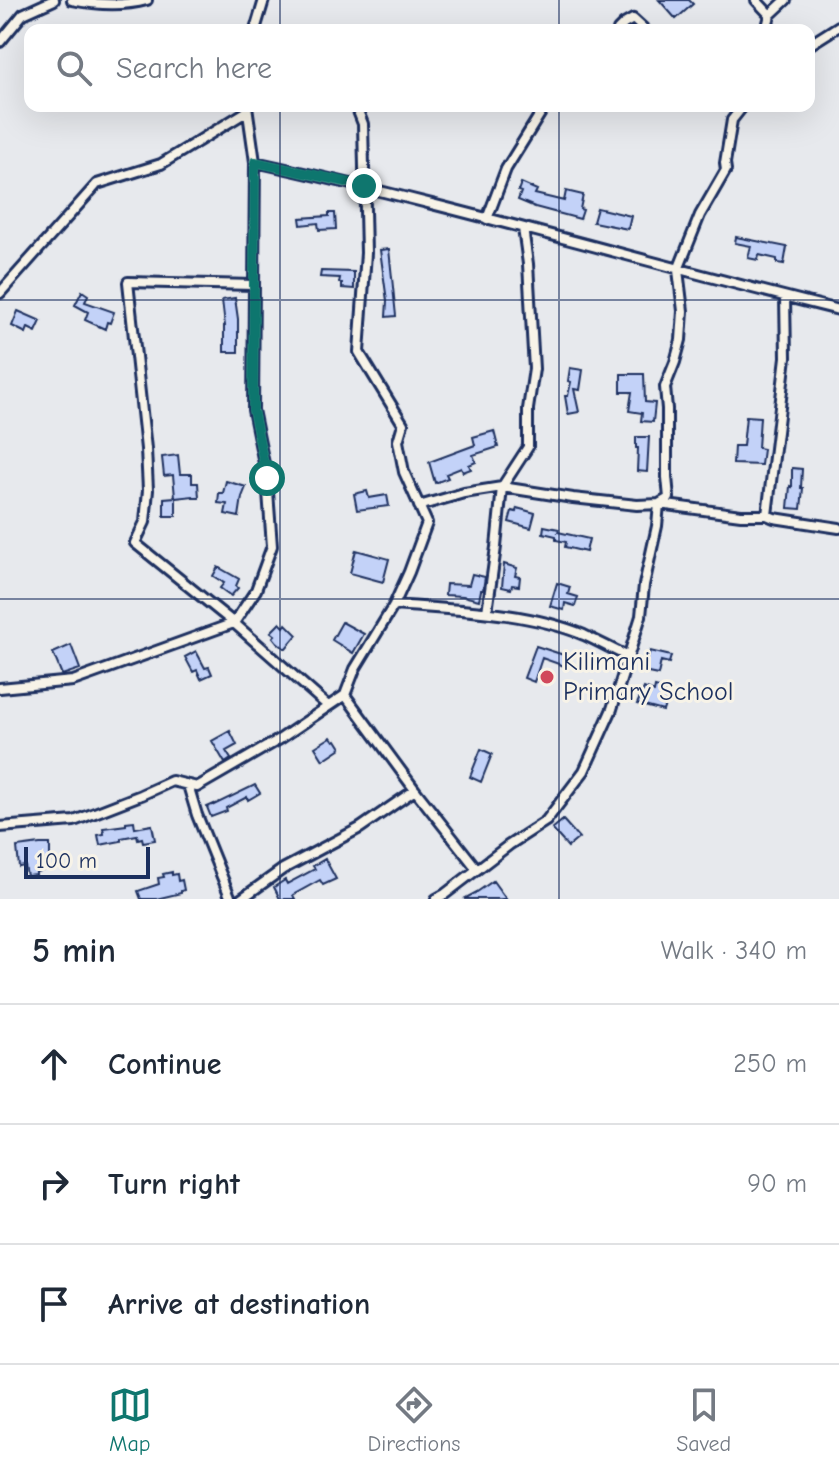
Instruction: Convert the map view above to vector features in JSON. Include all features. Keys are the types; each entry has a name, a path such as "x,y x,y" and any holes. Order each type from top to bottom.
{"street":[{"path":"0,42 23,14 54,0"},
{"path":"72,0 100,6 147,0"},
{"path":"257,24 264,0"},
{"path":"756,0 770,15"},
{"path":"768,24 770,15 786,0"},
{"path":"815,41 839,26"},
{"path":"0,293 97,184 161,164 241,112"},
{"path":"0,688 73,681 234,623 256,590 272,546 267,478 253,410 255,162 247,112"},
{"path":"0,827 74,821 172,781 197,787 280,739 345,695 355,669 394,605 427,523 404,472 398,441 403,424 359,352 366,253 363,124 358,112"},
{"path":"487,219 506,169 541,112"},
{"path":"659,504 669,498 665,387 675,362 683,325 678,270 700,215 726,170 732,120 738,112"},
{"path":"255,162 364,186 839,310"},
{"path":"487,612 502,487 528,447 528,409 534,369 523,228"},
{"path":"254,285 128,282 148,490 145,522 135,543 234,623 328,706"},
{"path":"767,515 786,357 785,297"},
{"path":"419,506 464,493 502,487 637,505 659,504 741,515 767,515 839,528"},
{"path":"436,899 546,821 584,771 612,709 641,616 659,504"},
{"path":"394,605 487,612 535,620 582,634 629,657"},
{"path":"345,695 477,869"},
{"path":"188,785 231,899"},
{"path":"242,899 283,869 360,828 415,790"}],"building":[{"path":"659,0 689,0 693,4 676,19"},
{"path":"521,183 537,190 535,194 564,201 566,191 583,195 580,219 518,200"},
{"path":"597,208 631,216 628,229 593,222"},
{"path":"329,213 335,213 336,229 319,230 318,223 301,225 300,218 329,216"},
{"path":"736,237 787,247 784,264 759,255 758,260 748,258 751,246 735,243"},
{"path":"389,249 396,316 386,317 387,301 380,250"},
{"path":"321,271 354,272 354,289 342,288 340,278 320,277"},
{"path":"82,291 88,295 85,302 114,312 105,329 85,320 88,312 75,305"},
{"path":"235,298 238,352 224,352 222,300"},
{"path":"18,311 41,321 36,332 28,328 26,333 12,326"},
{"path":"570,368 583,370 580,390 574,389 579,412 568,414 565,396 568,396 571,382 568,381"},
{"path":"621,374 644,374 645,402 655,403 653,422 641,421 642,413 629,411 632,392 621,392"},
{"path":"746,416 760,417 758,448 763,449 761,465 733,464 734,446 743,446"},
{"path":"494,431 498,447 473,455 476,462 469,465 471,469 463,472 461,468 435,483 429,462 475,445 473,437"},
{"path":"636,437 649,437 647,472 637,471"},
{"path":"178,455 180,474 192,474 192,483 198,483 199,498 176,498 176,516 164,516 164,498 175,497 173,475 164,476 162,457"},
{"path":"792,468 802,469 801,509 788,508"},
{"path":"226,481 246,487 239,517 225,514 227,504 218,503 219,493 223,493"},
{"path":"367,491 369,498 387,495 389,506 357,510 354,494"},
{"path":"517,508 535,513 531,528 509,522 512,511 516,512"},
{"path":"544,526 589,539 586,552 565,547 566,542 543,533"},
{"path":"356,550 389,559 383,582 350,573"},
{"path":"504,564 517,568 515,576 520,577 519,586 512,585 511,589 502,587"},
{"path":"218,567 239,579 238,588 231,596 220,588 224,583 213,576"},
{"path":"472,574 485,577 479,600 445,595 446,584 469,585"},
{"path":"557,583 570,587 568,594 578,597 575,606 565,603 564,610 550,606"},
{"path":"342,622 364,634 353,653 332,640"},
{"path":"280,623 284,627 286,624 297,635 286,648 277,642 271,632"},
{"path":"71,645 80,669 62,675 53,653"},
{"path":"536,646 570,657 567,667 542,658 534,682 524,678"},
{"path":"196,651 212,674 201,679 185,657"},
{"path":"650,651 671,656 669,663 661,661 658,675 643,672"},
{"path":"655,687 666,690 665,695 668,696 663,711 637,704 644,688 654,692"},
{"path":"230,731 237,745 226,751 231,759 225,763 212,741"},
{"path":"331,737 341,748 323,760 315,747"},
{"path":"481,749 492,754 481,782 470,777"},
{"path":"255,785 260,793 211,817 207,807"},
{"path":"563,820 579,838 568,847 552,829"},
{"path":"134,821 135,828 152,825 155,840 143,842 137,835 100,845 98,835 104,834 103,828"},
{"path":"50,844 50,861 40,861 42,871 27,876 25,866 19,867 17,847"},
{"path":"325,859 336,879 323,885 320,880 293,895 295,899 280,899 274,887 285,880 287,884 315,869 313,866"},
{"path":"172,872 172,875 177,874 178,881 182,880 184,890 181,893 141,899 138,891 159,884 158,878"},
{"path":"493,881 506,899 464,899 477,892"}],"place":[{"name":"Kilimani Primary School","path":"547,677"}],"route":[{"path":"267,478 253,410 255,162 364,186"}]}
